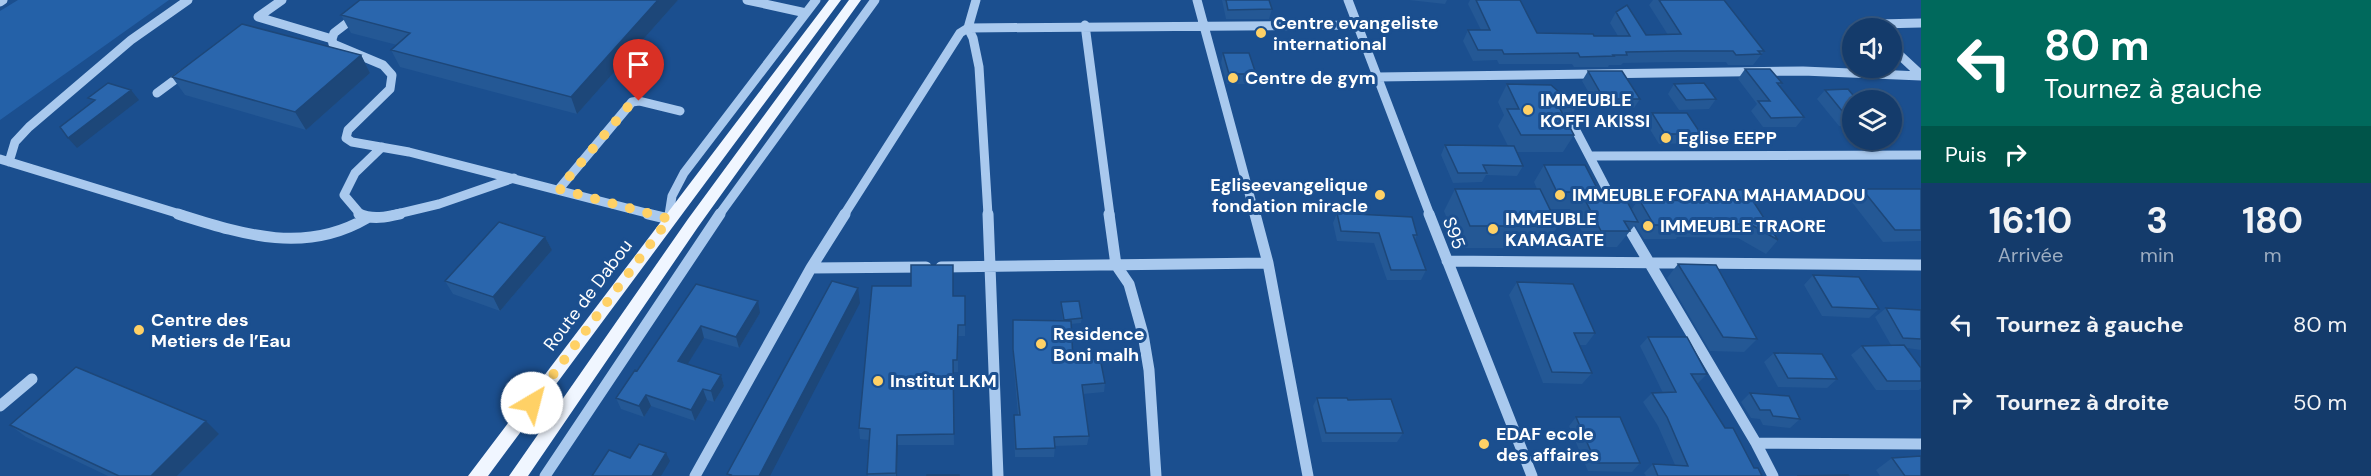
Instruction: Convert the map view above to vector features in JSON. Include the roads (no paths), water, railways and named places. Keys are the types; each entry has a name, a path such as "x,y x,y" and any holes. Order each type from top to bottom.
{"main road":[{"name":"Route de Dabou","path":"477,476 835,0"},
{"path":"518,476 693,223 855,0"}],"street":[{"path":"188,0 131,40 29,128 15,142 5,160 247,235 291,239 345,231 367,218 400,213 514,178"},
{"path":"249,24 282,0"},
{"path":"377,0 334,33 332,39 333,44 382,65 392,75 390,89 348,130 346,138 352,142 409,152 669,219 672,196 684,173 816,0"},
{"path":"747,0 806,13"},
{"path":"544,476 722,211 783,130 875,0"},
{"path":"976,0 968,28 976,43 992,267 998,476"},
{"path":"1197,0 1268,263 1308,476"},
{"name":"S95","path":"1348,0 1532,476"},
{"path":"258,17 332,39"},
{"path":"1902,23 1921,23"},
{"path":"695,476 811,268 960,33 968,28 1357,25"},
{"path":"1084,26 1116,265 1129,284 1143,334 1149,370 1156,476"},
{"path":"1902,57 1921,75"},
{"path":"157,93 194,66"},
{"path":"1377,77 1803,70 1921,75"},
{"path":"1515,75 1534,89"},
{"path":"559,189 632,102 639,101 680,111"},
{"path":"1554,105 1570,121 1591,156 1619,212 1651,263 1773,476"},
{"path":"367,218 354,211 344,195 355,173 382,147"},
{"path":"1591,156 1921,155"},
{"path":"1447,261 1921,266"},
{"path":"811,268 1268,263"},
{"path":"0,406 32,378"},
{"path":"1756,443 1921,444"}],"place":[{"name":"Centre evangeliste international","path":"1261,33"},
{"name":"Centre de gym","path":"1233,78"},
{"name":"IMMEUBLE KOFFI AKISSI","path":"1528,110"},
{"name":"Eglise EEPP","path":"1666,138"},
{"name":"Egliseevangelique fondation miracle","path":"1380,195"},
{"name":"IMMEUBLE FOFANA MAHAMADOU","path":"1560,195"},
{"name":"IMMEUBLE TRAORE","path":"1648,226"},
{"name":"IMMEUBLE KAMAGATE","path":"1493,229"},
{"name":"Centre des Metiers de l’Eau","path":"139,330"},
{"name":"Residence Boni malh","path":"1041,344"},
{"name":"Institut LKM","path":"878,381"},
{"name":"EDAF ecole des affaires","path":"1484,444"}]}
